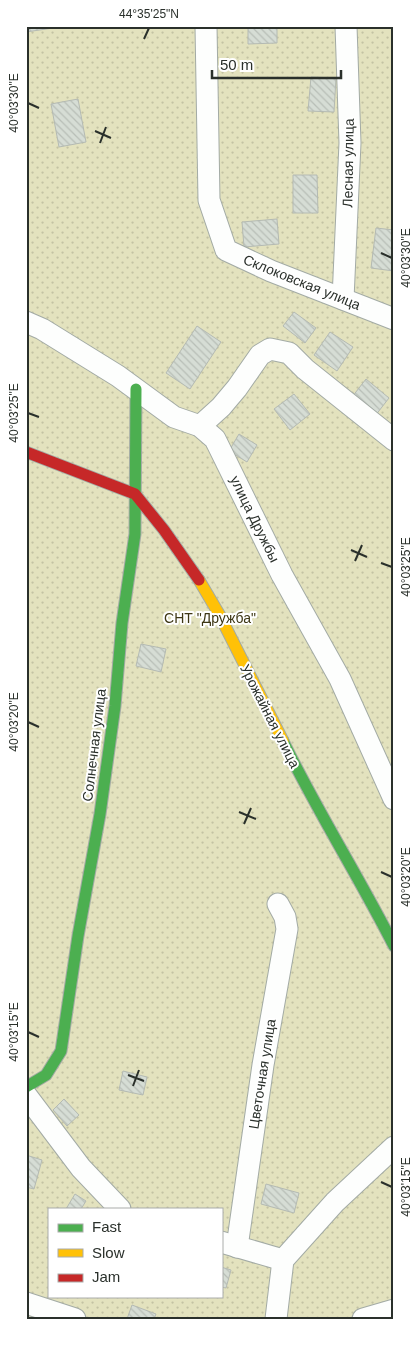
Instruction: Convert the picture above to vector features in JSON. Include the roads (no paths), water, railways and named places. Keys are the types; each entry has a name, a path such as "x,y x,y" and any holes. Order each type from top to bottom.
{"street":[{"name":"Склоковская улица","path":"206,26 209,200 226,250 271,271 394,319"},
{"name":"Лесная улица","path":"343,299 350,143 346,26"},
{"name":"улица Дружбы","path":"26,322 42,329 136,389 174,417 200,426 215,439 282,575 340,679 394,799"},
{"path":"200,426 221,407 260,355 270,349 289,353 304,369 394,440"},
{"name":"Солнечная улица","path":"26,1087 46,1075 61,1051 78,936 100,814 115,706 122,623 135,534 136,389"},
{"path":"26,452 134,494"},
{"name":"Урожайная улица","path":"134,494 164,530 194,571 306,786 394,946"},
{"name":"Цветочная улица","path":"278,904 285,917 287,930 229,1245 284,1260"},
{"path":"26,1094 82,1168 119,1208"},
{"path":"276,1319 284,1260 335,1202 394,1146"},
{"path":"26,1303 75,1319"},
{"path":"363,1319 394,1310"}],"park label":[{"name":"СНТ \"Дружба\"","path":"210,618"}]}
